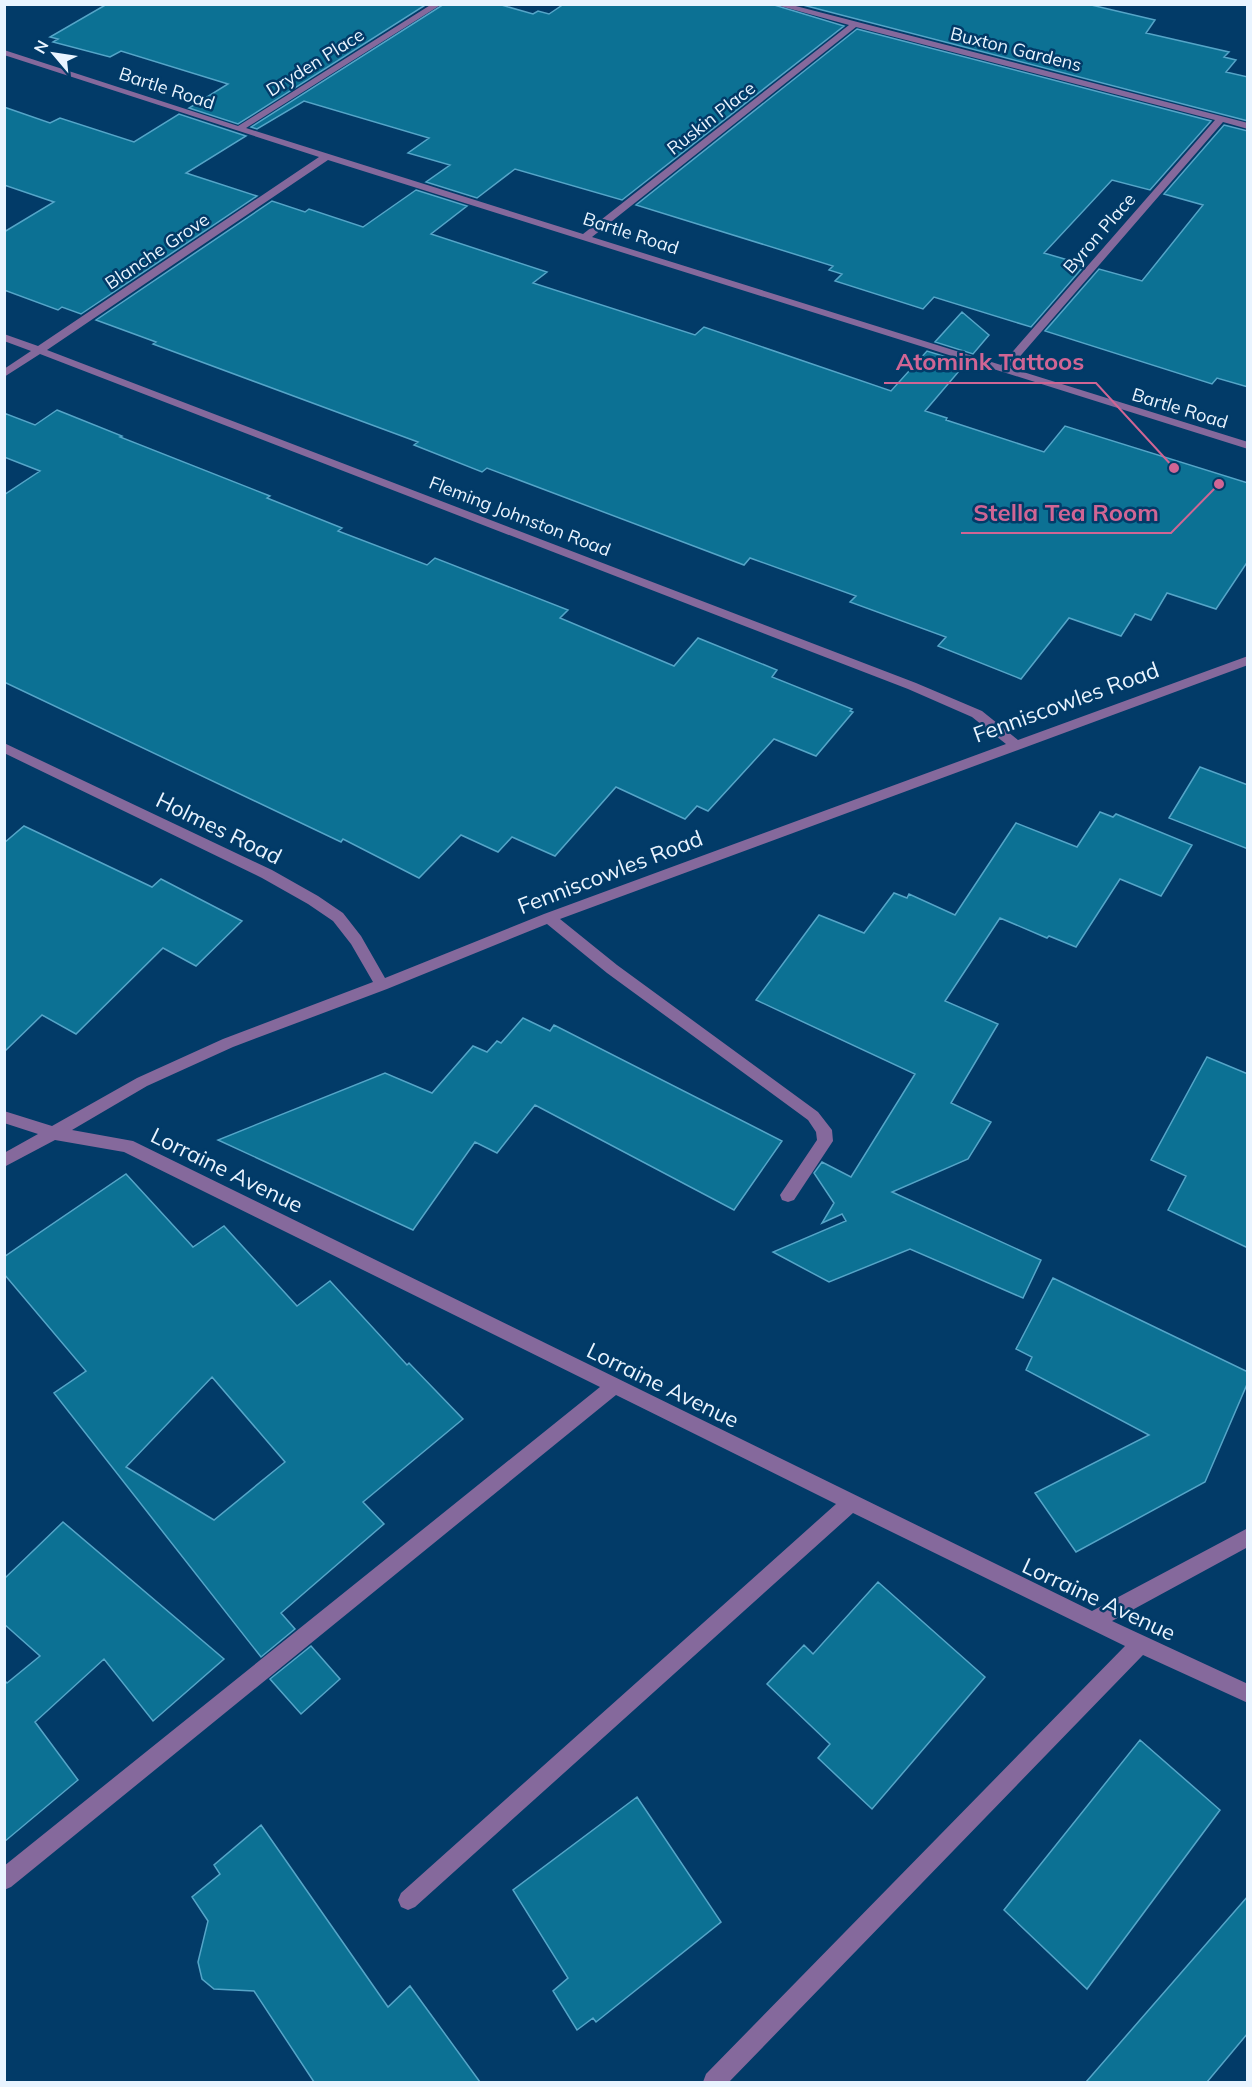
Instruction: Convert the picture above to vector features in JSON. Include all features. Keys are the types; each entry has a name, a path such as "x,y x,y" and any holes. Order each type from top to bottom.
{"street":[{"name":"Dryden Place","path":"239,129 438,4"},
{"name":"Buxton Gardens","path":"777,4 1248,126"},
{"name":"Ruskin Place","path":"587,237 855,24"},
{"name":"Bartle Road","path":"4,52 239,129 1248,446"},
{"name":"Byron Place","path":"1002,370 1221,119"},
{"name":"Blanche Grove","path":"4,374 327,156"},
{"name":"Fleming Johnston Road","path":"4,337 912,686 977,714 1014,744"},
{"name":"Fenniscowles Road","path":"4,1161 142,1083 228,1043 382,985 549,918 1014,744 1248,660"},
{"name":"Holmes Road","path":"4,747 267,874 313,900 338,917 356,940 382,985"},
{"path":"549,918 612,969 813,1116 824,1130 825,1141 788,1195"},
{"name":"Lorraine Avenue","path":"4,1117 54,1132 127,1146 1092,1621 1248,1694"},
{"path":"4,1880 614,1386"},
{"path":"408,1900 851,1503"},
{"path":"1092,1621 1248,1537"},
{"path":"714,2082 1141,1643"}],"building":[{"path":"107,4 427,4 238,124 189,108 228,84 121,51 110,57 53,42 58,39 50,37"},
{"path":"444,4 498,4 533,14 538,11 549,14 564,4 771,4 844,26 622,200 515,169 477,198 426,182 450,165 408,153 429,138 304,101 257,129 251,127"},
{"path":"799,4 1087,4 1155,20 1146,33 1229,52 1224,57 1236,60 1226,72 1248,77 1248,121"},
{"path":"857,29 1211,121 1150,190 1112,180 1044,253 1085,265 1031,327 934,297 923,309 835,281 842,274 829,270 833,266 636,205"},
{"path":"4,107 50,123 60,118 134,142 179,114 246,136 186,173 257,196 81,314 62,307 58,310 4,290 4,232 54,202 4,185"},
{"path":"1224,125 1248,131 1248,387 1217,378 1212,384 1045,331 1099,269 1142,281 1203,205 1164,194"},
{"path":"416,190 467,206 431,234 547,272 533,283 695,335 704,327 891,391 927,351 966,363 925,411 947,418 946,420 1044,452 1065,426 1248,483 1248,561 1216,609 1167,593 1151,620 1135,614 1121,636 1069,618 1021,679 938,646 946,637 850,602 856,596 750,558 744,565 487,468 482,472 414,445 418,442 153,344 156,342 96,320 272,201 305,212 309,209 363,227"},
{"path":"962,312 989,335 973,354 935,342"},
{"path":"57,410 270,496 267,498 342,528 338,531 427,565 435,558 568,610 560,618 674,666 698,638 777,670 772,677 852,709 850,711 853,712 816,756 774,739 708,811 697,806 685,819 616,787 555,856 512,837 498,852 461,835 419,878 343,839 341,842 4,682 4,495 40,471 4,457 4,413 35,425"},
{"path":"1200,767 1248,785 1248,849 1169,818"},
{"path":"1100,812 1113,817 1116,814 1192,845 1161,896 1120,879 1076,947 1049,936 1047,938 1000,918 945,1001 998,1024 951,1103 991,1122 968,1159 892,1192 1041,1260 1023,1298 910,1249 829,1282 773,1252 846,1221 842,1214 822,1223 834,1203 814,1173 822,1162 851,1177 915,1074 756,1000 819,915 864,933 894,893 907,898 909,894 955,915 1016,823 1077,847"},
{"path":"24,826 152,887 161,879 242,921 196,966 163,948 76,1034 42,1015 4,1052 4,843"},
{"path":"523,1018 550,1031 554,1025 782,1141 734,1210 535,1105 497,1153 475,1142 413,1230 218,1140 385,1073 432,1093 473,1046 487,1052 497,1041 501,1043"},
{"path":"1207,1057 1248,1074 1248,1248 1168,1210 1186,1176 1151,1160"},
{"path":"126,1174 193,1247 224,1226 297,1306 330,1281 407,1365 409,1363 463,1419 363,1502 384,1524 281,1613 295,1629 261,1657 54,1393 86,1371 4,1274 4,1257","holes":["212,1377 285,1462 214,1520 126,1467"]},
{"path":"1053,1278 1248,1372 1248,1382 1205,1482 1076,1552 1035,1493 1149,1435 1026,1370 1032,1357 1016,1349"},
{"path":"63,1522 224,1659 153,1721 104,1659 35,1722 78,1780 4,1842 4,1680 7,1683 40,1656 4,1624 4,1579"},
{"path":"878,1582 985,1677 872,1809 818,1758 830,1744 767,1684 804,1645 813,1654"},
{"path":"311,1646 340,1679 301,1714 270,1679"},
{"path":"1140,1740 1220,1810 1087,1989 1004,1910"},
{"path":"637,1797 721,1922 596,2022 593,2018 577,2030 553,1991 568,1978 513,1890"},
{"path":"261,1825 388,2007 410,1986 480,2082 314,2082 254,1991 214,1989 202,1979 198,1962 208,1921 192,1897 220,1874 214,1865"},
{"path":"1248,1896 1248,2033 1207,2082 1086,2082"}],"place":[{"name":"Atomink Tattoos","path":"1174,468"},
{"name":"Stella Tea Room","path":"1219,484"}]}
